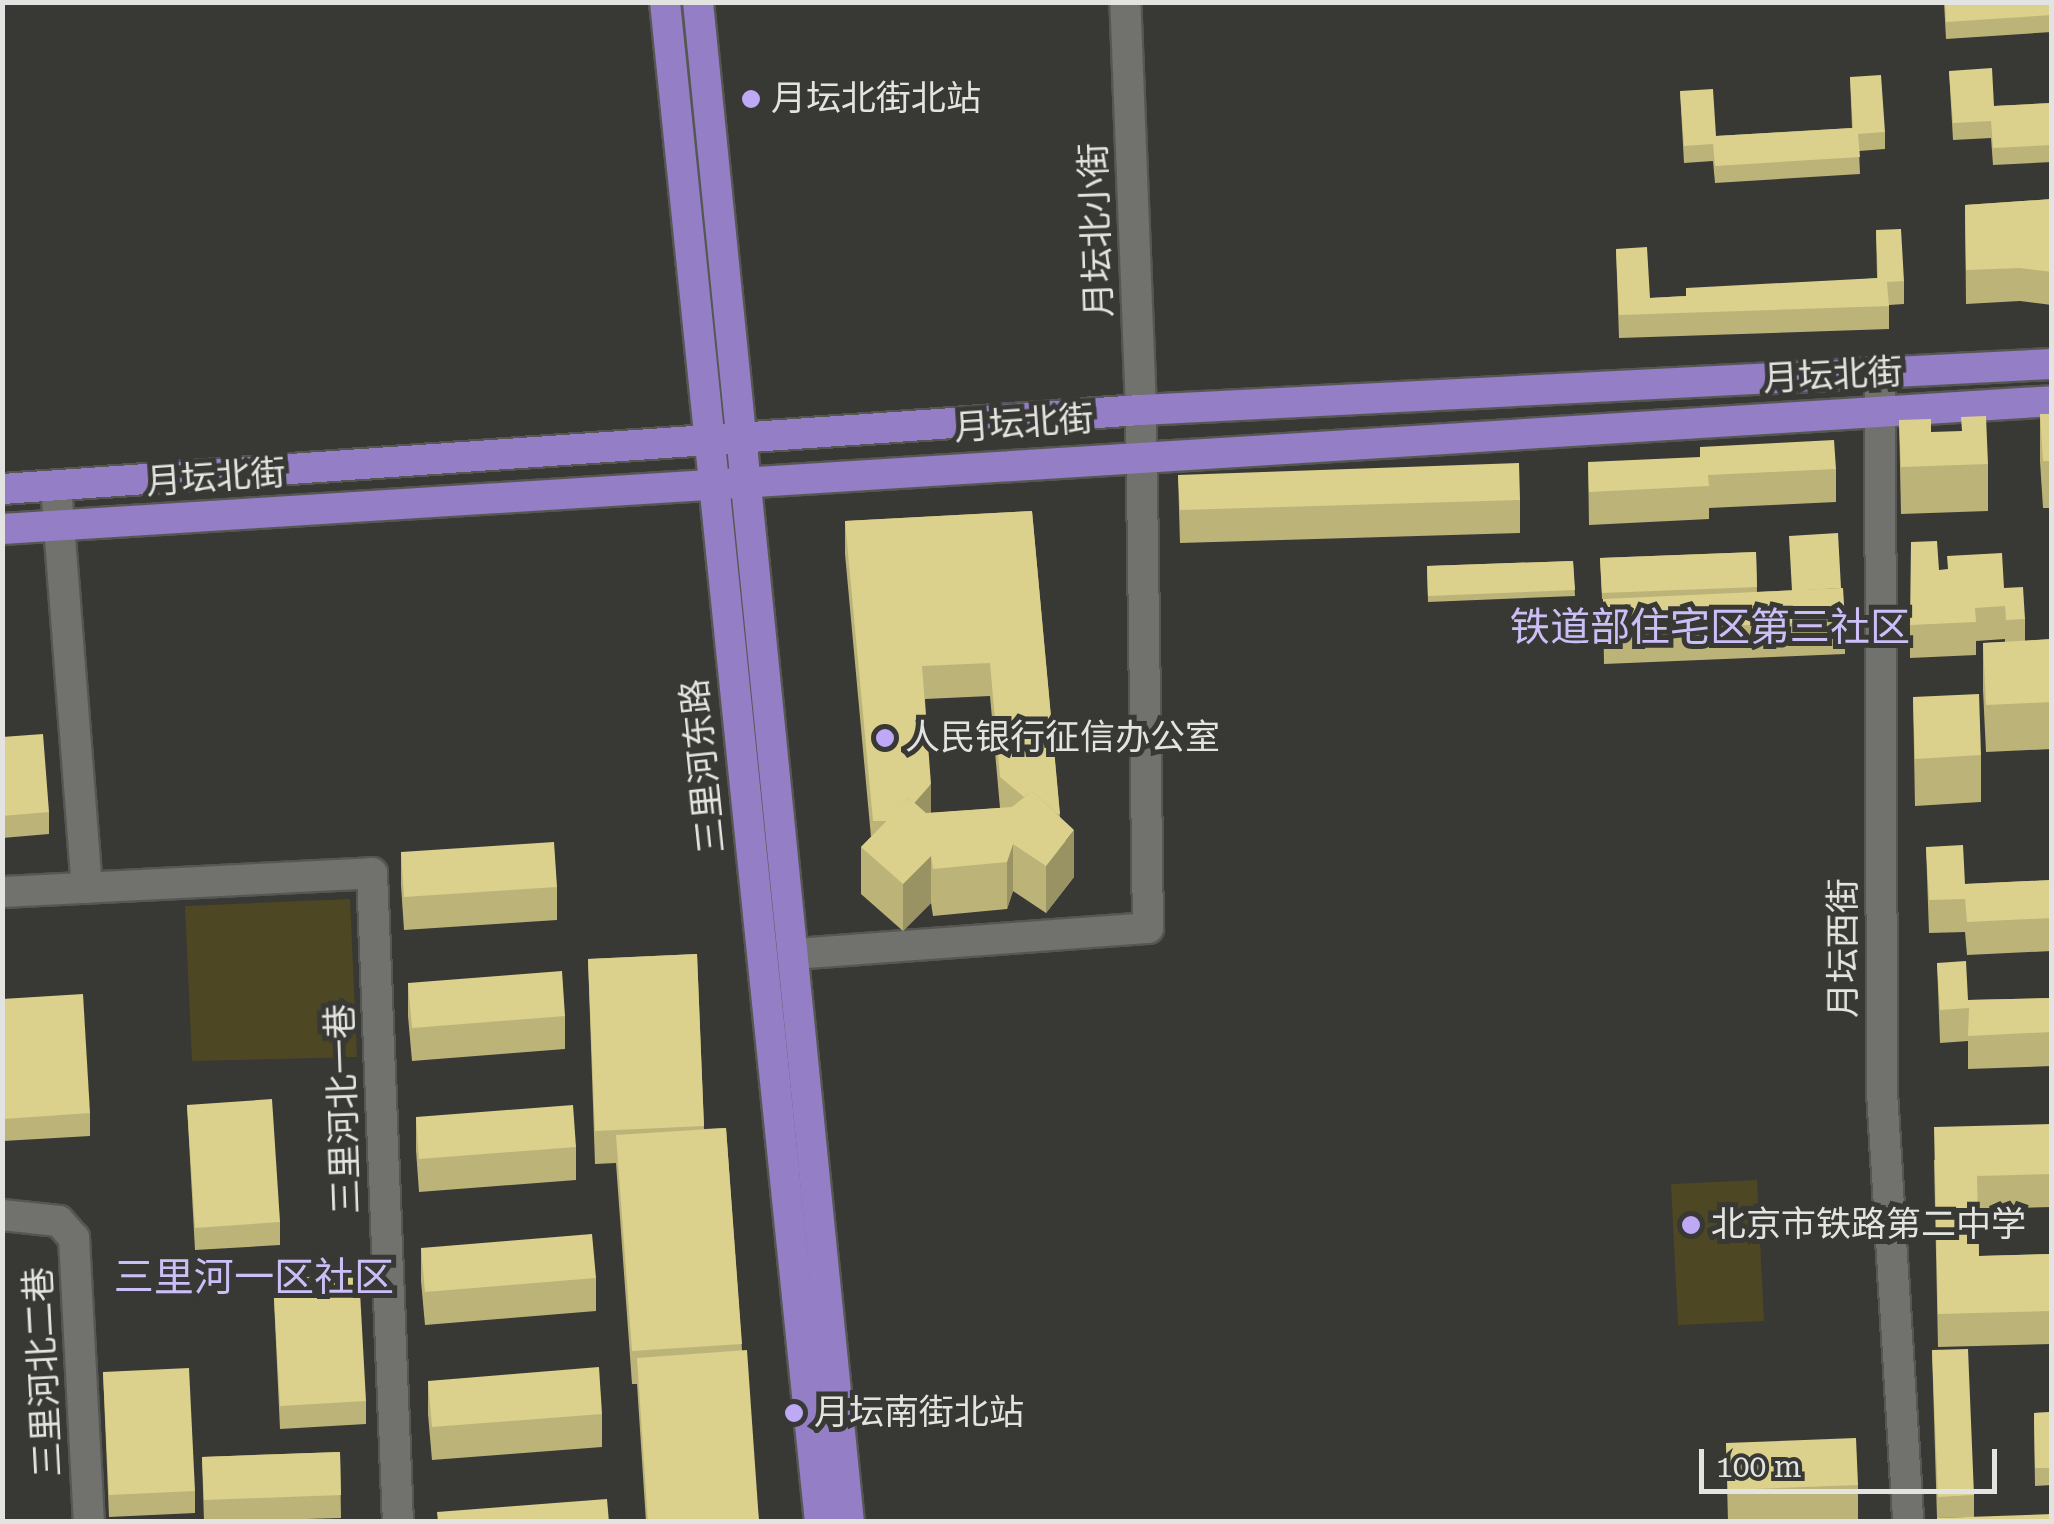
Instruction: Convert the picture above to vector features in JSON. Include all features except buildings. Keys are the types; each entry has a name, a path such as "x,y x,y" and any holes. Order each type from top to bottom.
{"main road":[{"name":"三里河东路","path":"665,2 708,442 728,482 794,954 849,1522"},
{"name":"三里河东路","path":"698,2 740,441 728,482 820,1522"},
{"name":"月坛北街","path":"2,490 1141,410 2052,364"},
{"name":"月坛北街","path":"2,528 1141,454 2052,401"}],"street":[{"name":"月坛北小街","path":"794,954 1148,928 1141,410 1125,2"},
{"name":"月坛西街","path":"1880,374 1882,1092 1908,1522"},
{"path":"2,892 88,888 56,486"},
{"name":"三里河北一巷","path":"88,888 372,872 398,1522"},
{"name":"三里河北二巷","path":"2,1215 59,1221 74,1238 89,1522"}],"shaded area":[{"path":"350,899 357,1057 192,1061 185,906"},
{"path":"1757,1180 1764,1321 1678,1325 1671,1184"}],"place":[{"name":"月坛北街北站","path":"751,99"},
{"name":"人民银行征信办公室","path":"885,738"},
{"name":"北京市铁路第二中学","path":"1691,1225"},
{"name":"月坛南街北站","path":"794,1413"}],"district":[{"name":"铁道部住宅区第三社区","path":"1710,628"},
{"name":"三里河一区社区","path":"254,1278"}]}
